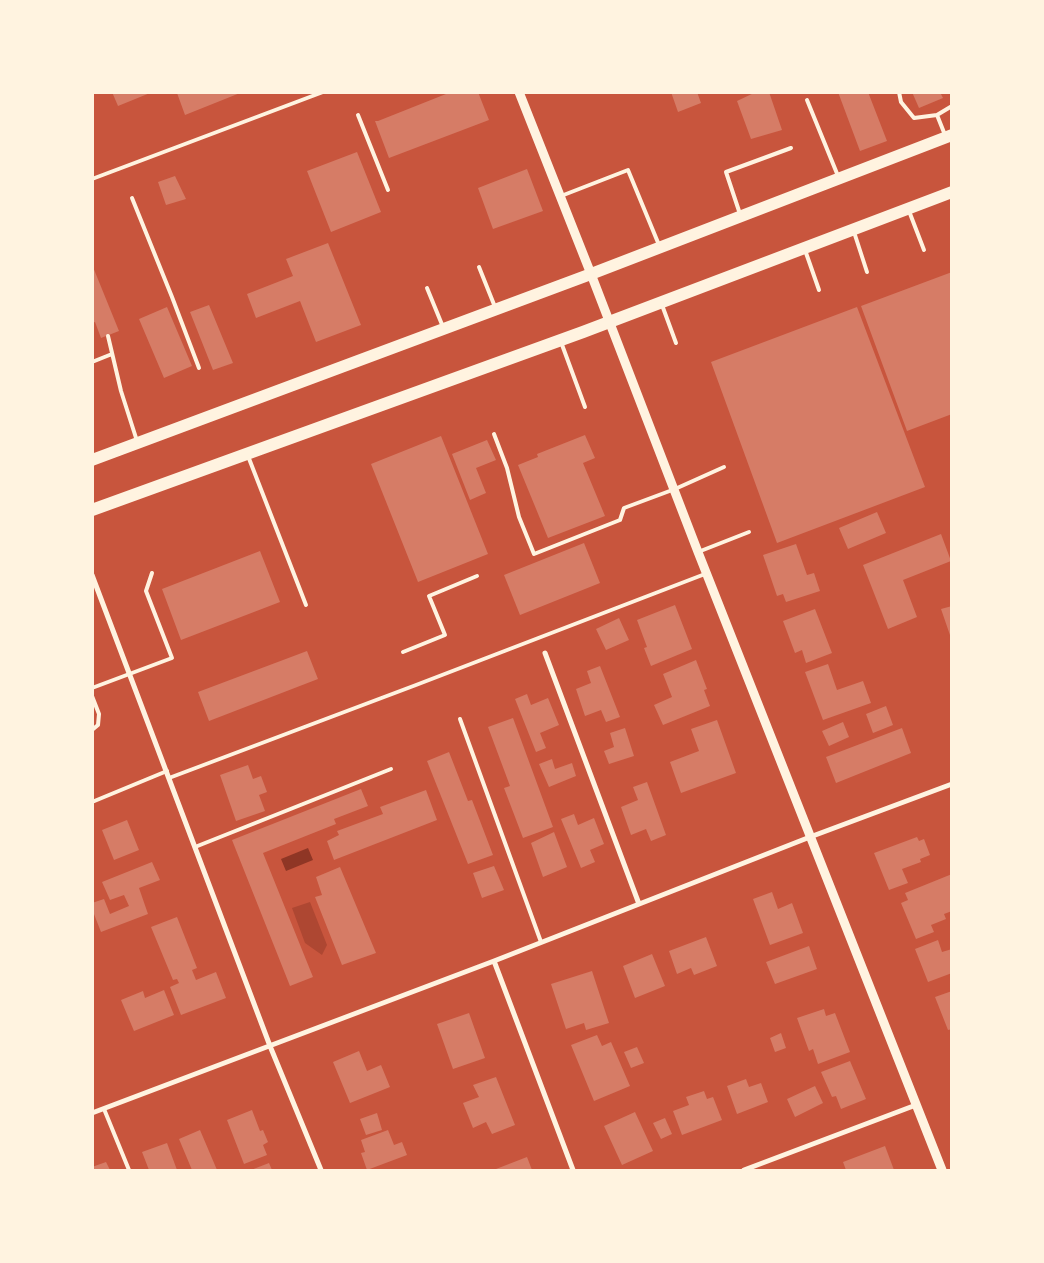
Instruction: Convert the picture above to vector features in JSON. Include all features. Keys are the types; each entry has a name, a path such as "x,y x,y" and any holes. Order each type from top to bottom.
{"main road":[{"path":"92,460 592,274 948,136"},
{"path":"92,510 560,341 952,192"}],"street":[{"path":"519,92 942,1170"},
{"path":"92,576 270,1046 321,1170"},
{"path":"545,653 639,904"},
{"path":"92,1113 494,961 810,837 952,784"},
{"path":"494,961 573,1170"},
{"path":"744,1170 916,1105"}],"lane":[{"path":"92,179 323,92"},
{"path":"899,92 900,102 914,118 937,115 952,106"},
{"path":"807,100 839,178"},
{"path":"358,115 388,190"},
{"path":"937,115 948,136"},
{"path":"741,216 726,172 791,148"},
{"path":"560,197 628,170 660,247"},
{"path":"132,198 199,368"},
{"path":"908,209 924,250"},
{"path":"853,230 868,272"},
{"path":"804,248 820,290"},
{"path":"479,267 496,309"},
{"path":"427,288 444,329"},
{"path":"662,302 676,343"},
{"path":"108,336 121,391 138,443"},
{"path":"560,341 586,407"},
{"path":"92,362 112,354"},
{"path":"494,434 507,468 519,517 534,554 620,520 624,508 724,467"},
{"path":"247,454 306,606"},
{"path":"698,552 749,532"},
{"path":"92,688 172,658 146,592 152,573"},
{"path":"169,778 407,689 707,573"},
{"path":"403,652 445,635 429,596 478,576"},
{"path":"92,696 99,714 98,725 92,730"},
{"path":"460,719 541,942"},
{"path":"195,847 390,769"},
{"path":"92,802 166,771"},
{"path":"104,1108 129,1170"}],"shaded area":[{"path":"308,848 313,860 286,871 281,859"},
{"path":"310,902 327,945 322,955 305,943 292,908"}],"building":[{"path":"112,92 150,92 150,93 118,106"},
{"path":"451,92 478,92 489,120 389,158 375,121"},
{"path":"671,92 697,92 701,103 678,112"},
{"path":"756,92 769,92 782,130 751,139 737,101"},
{"path":"838,92 868,92 887,141 860,151"},
{"path":"912,92 940,92 943,98 919,108"},
{"path":"177,93 240,93 185,115"},
{"path":"357,152 381,212 331,232 307,171"},
{"path":"527,169 543,211 493,229 478,188"},
{"path":"175,176 186,199 166,205 158,182"},
{"path":"328,243 361,325 316,342 300,301 256,318 247,294 293,276 286,259"},
{"path":"93,267 119,331 101,338 95,322 92,323"},
{"path":"952,272 952,414 907,431 861,306"},
{"path":"209,305 233,363 213,370 190,312"},
{"path":"167,307 192,366 164,378 139,319"},
{"path":"857,307 925,487 777,543 711,362"},
{"path":"585,435 595,458 583,463 605,516 548,538 518,465 538,457 537,454"},
{"path":"441,436 488,554 418,582 371,464"},
{"path":"487,440 496,460 476,468 486,493 470,500 452,454"},
{"path":"877,512 886,533 848,549 839,528"},
{"path":"941,534 951,561 903,580 917,617 888,629 863,565"},
{"path":"584,543 600,583 520,615 504,575"},
{"path":"796,544 807,575 814,573 820,591 786,602 783,594 777,596 763,555"},
{"path":"260,551 280,602 181,640 162,589"},
{"path":"675,605 692,649 651,666 644,648 647,647 637,620"},
{"path":"952,606 952,638 951,638 941,609"},
{"path":"815,609 832,653 806,663 802,650 795,653 783,621"},
{"path":"619,618 629,640 606,650 596,629"},
{"path":"307,651 318,679 209,721 198,692"},
{"path":"696,660 707,689 704,690 710,706 663,725 654,705 672,697 663,674"},
{"path":"828,664 837,690 863,681 871,703 823,720 805,672"},
{"path":"600,666 620,717 606,722 601,710 585,716 576,689 591,683 587,671"},
{"path":"527,694 531,705 548,698 559,725 540,733 546,748 536,752 515,699"},
{"path":"886,706 893,725 873,733 866,714"},
{"path":"513,718 553,827 523,838 504,788 510,786 488,727"},
{"path":"717,720 736,773 681,793 670,762 699,751 691,729"},
{"path":"843,722 849,737 829,746 822,731"},
{"path":"625,728 634,756 609,764 604,751 614,747 610,733"},
{"path":"902,728 911,753 836,783 826,757"},
{"path":"449,752 468,801 472,800 493,855 468,864 427,761"},
{"path":"552,759 555,769 572,763 576,776 549,787 539,764"},
{"path":"248,765 253,779 261,776 267,792 259,795 265,811 236,821 220,775"},
{"path":"647,782 666,835 651,841 646,829 631,835 621,807 638,800 633,787"},
{"path":"361,789 368,806 334,819 336,824 263,853 313,977 290,986 232,840"},
{"path":"426,790 437,820 334,860 327,841 339,835 337,831 383,814 380,807"},
{"path":"574,814 578,825 594,818 604,844 590,850 595,862 581,868 561,819"},
{"path":"127,820 139,850 114,860 102,830"},
{"path":"554,832 567,867 543,877 531,843"},
{"path":"917,837 919,841 924,839 930,855 920,859 921,862 902,869 908,883 889,890 874,853"},
{"path":"152,862 160,880 139,888 148,914 101,932 92,909 92,903 104,899 110,914 129,906 124,895 110,900 102,882"},
{"path":"494,866 504,890 482,898 473,873"},
{"path":"340,867 376,953 342,965 315,897 322,895 316,877"},
{"path":"952,874 952,911 944,914 946,919 931,925 934,932 916,939 901,903 908,900 905,893"},
{"path":"772,892 778,909 792,903 803,933 770,945 753,899"},
{"path":"177,917 197,968 192,970 196,980 216,972 226,998 181,1015 170,987 179,983 177,979 173,980 151,927"},
{"path":"706,937 717,966 694,975 691,968 677,974 669,951"},
{"path":"938,940 942,952 952,949 952,973 928,982 915,949"},
{"path":"809,946 817,969 775,984 766,962"},
{"path":"652,954 665,986 635,998 623,966"},
{"path":"592,971 609,1023 586,1030 584,1023 566,1029 551,984"},
{"path":"164,990 174,1015 134,1031 121,1000 143,991 145,998"},
{"path":"952,991 952,1029 948,1030 935,997"},
{"path":"824,1009 826,1016 835,1013 850,1052 818,1064 813,1049 809,1051 797,1018"},
{"path":"469,1013 485,1058 453,1069 437,1024"},
{"path":"781,1033 786,1048 775,1052 770,1038"},
{"path":"597,1035 602,1046 611,1042 630,1086 594,1101 571,1045"},
{"path":"637,1047 644,1063 631,1068 624,1052"},
{"path":"359,1051 367,1071 381,1065 390,1087 350,1103 333,1062"},
{"path":"850,1061 866,1099 841,1109 836,1096 832,1097 821,1072"},
{"path":"496,1077 515,1125 492,1134 486,1122 473,1128 463,1103 479,1097 473,1085"},
{"path":"746,1079 749,1087 761,1083 768,1102 737,1114 727,1086"},
{"path":"815,1086 823,1103 795,1117 787,1099"},
{"path":"704,1091 707,1099 713,1097 722,1120 682,1135 673,1111 689,1105 686,1097"},
{"path":"252,1110 260,1131 263,1130 268,1142 263,1145 267,1155 244,1164 227,1120"},
{"path":"635,1112 653,1151 622,1165 604,1126"},
{"path":"377,1113 382,1130 366,1135 360,1119"},
{"path":"665,1118 672,1134 661,1139 653,1123"},
{"path":"200,1130 217,1170 192,1170 179,1139"},
{"path":"388,1130 394,1145 402,1142 407,1155 367,1170 361,1153 365,1152 361,1140"},
{"path":"167,1143 177,1170 149,1170 142,1152"},
{"path":"885,1146 894,1170 846,1170 843,1162"},
{"path":"527,1157 532,1170 496,1170 496,1169"},
{"path":"106,1162 110,1170 92,1170 92,1167"},
{"path":"269,1163 272,1170 251,1170"}]}
